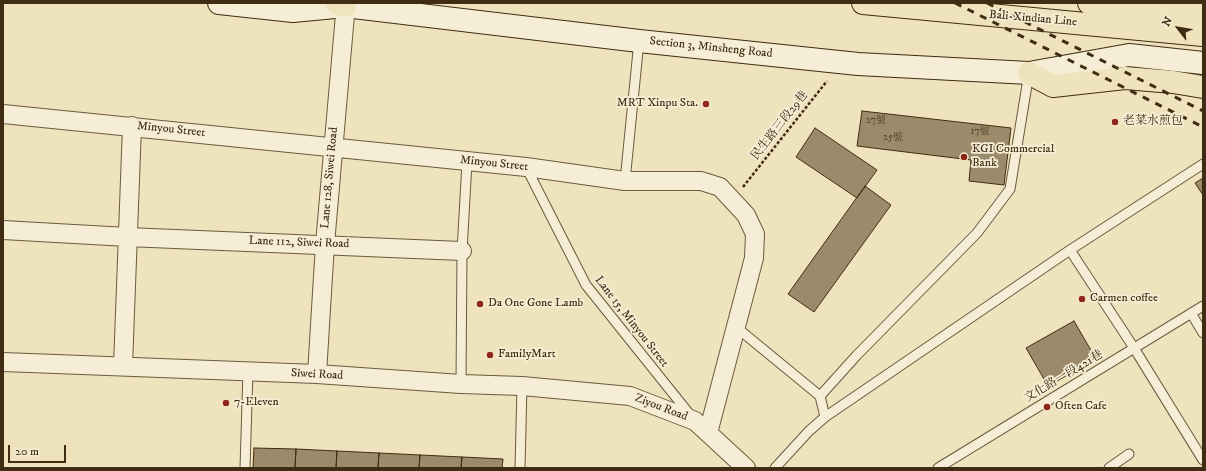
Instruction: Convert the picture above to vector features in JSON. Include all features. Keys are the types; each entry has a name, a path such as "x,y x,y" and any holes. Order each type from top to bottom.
{"main road":[{"name":"Section 3, Minsheng Road","path":"219,3 293,11 343,4 406,8 639,41 842,62 1029,73 1128,56 1203,63"},
{"name":"Bali-Xindian Line","path":"863,3 1203,35"},
{"name":"Bali-Xindian Line","path":"1089,3 1203,14"},
{"path":"1029,73 1053,86 1124,78 1173,82 1203,87"}],"street":[{"name":"Lane 128, Siwei Road","path":"317,374 343,4"},
{"name":"Minyou Street","path":"3,114 526,167 625,181 701,181 720,187 746,215 755,234 754,258 708,433"},
{"path":"123,366 132,126"},
{"name":"Lane 112, Siwei Road","path":"3,230 127,237 325,244 462,251"},
{"name":"Siwei Road","path":"3,362 317,374 461,384 522,386 630,396"},
{"name":"Ziyou Road","path":"630,396 695,421 746,468"}],"lane":[{"path":"625,181 639,41"},
{"path":"820,396 857,355 977,234 1010,189 1029,73"},
{"path":"461,384 462,251 468,162"},
{"path":"775,468 809,430 825,417 1070,250 1203,164"},
{"name":"Lane 15, Minyou Street","path":"526,167 586,285 695,421"},
{"path":"1070,250 1134,348 1203,460"},
{"name":"文化路一段421巷","path":"938,468 1203,306"},
{"path":"1191,313 1203,333"},
{"path":"736,327 820,396 825,417"},
{"path":"245,468 248,371"},
{"path":"520,468 522,386"},
{"path":"1109,468 1129,454"}],"path":[{"name":"民生路三段29巷","path":"733,200 842,62"}],"building":[{"path":"862,111 1011,128 1004,185 969,181 971,160 857,146"},
{"path":"815,128 877,170 857,198 796,157"},
{"path":"1203,178 1203,195 1195,183"},
{"path":"865,186 891,205 814,312 788,294"},
{"path":"1074,321 1096,359 1048,386 1026,348"},
{"path":"254,448 296,449 295,468 253,468"},
{"path":"296,449 337,451 336,468 295,468"},
{"path":"337,451 379,453 378,468 336,468"},
{"path":"379,453 420,455 419,468 378,468"},
{"path":"420,455 462,457 461,468 419,468"},
{"path":"462,457 503,459 502,468 461,468"}],"railway":[{"path":"955,3 1203,127"},
{"path":"987,3 1203,111"}],"place":[{"name":"MRT Xinpu Sta.","path":"706,104"},
{"name":"老菜水煎包","path":"1115,122"},
{"name":"KGI Commercial Bank","path":"964,157"},
{"name":"Carmen coffee","path":"1082,299"},
{"name":"Da One Gone Lamb","path":"480,304"},
{"name":"FamilyMart","path":"490,355"},
{"name":"7-Eleven","path":"226,403"},
{"name":"Often Cafe","path":"1047,407"}]}
